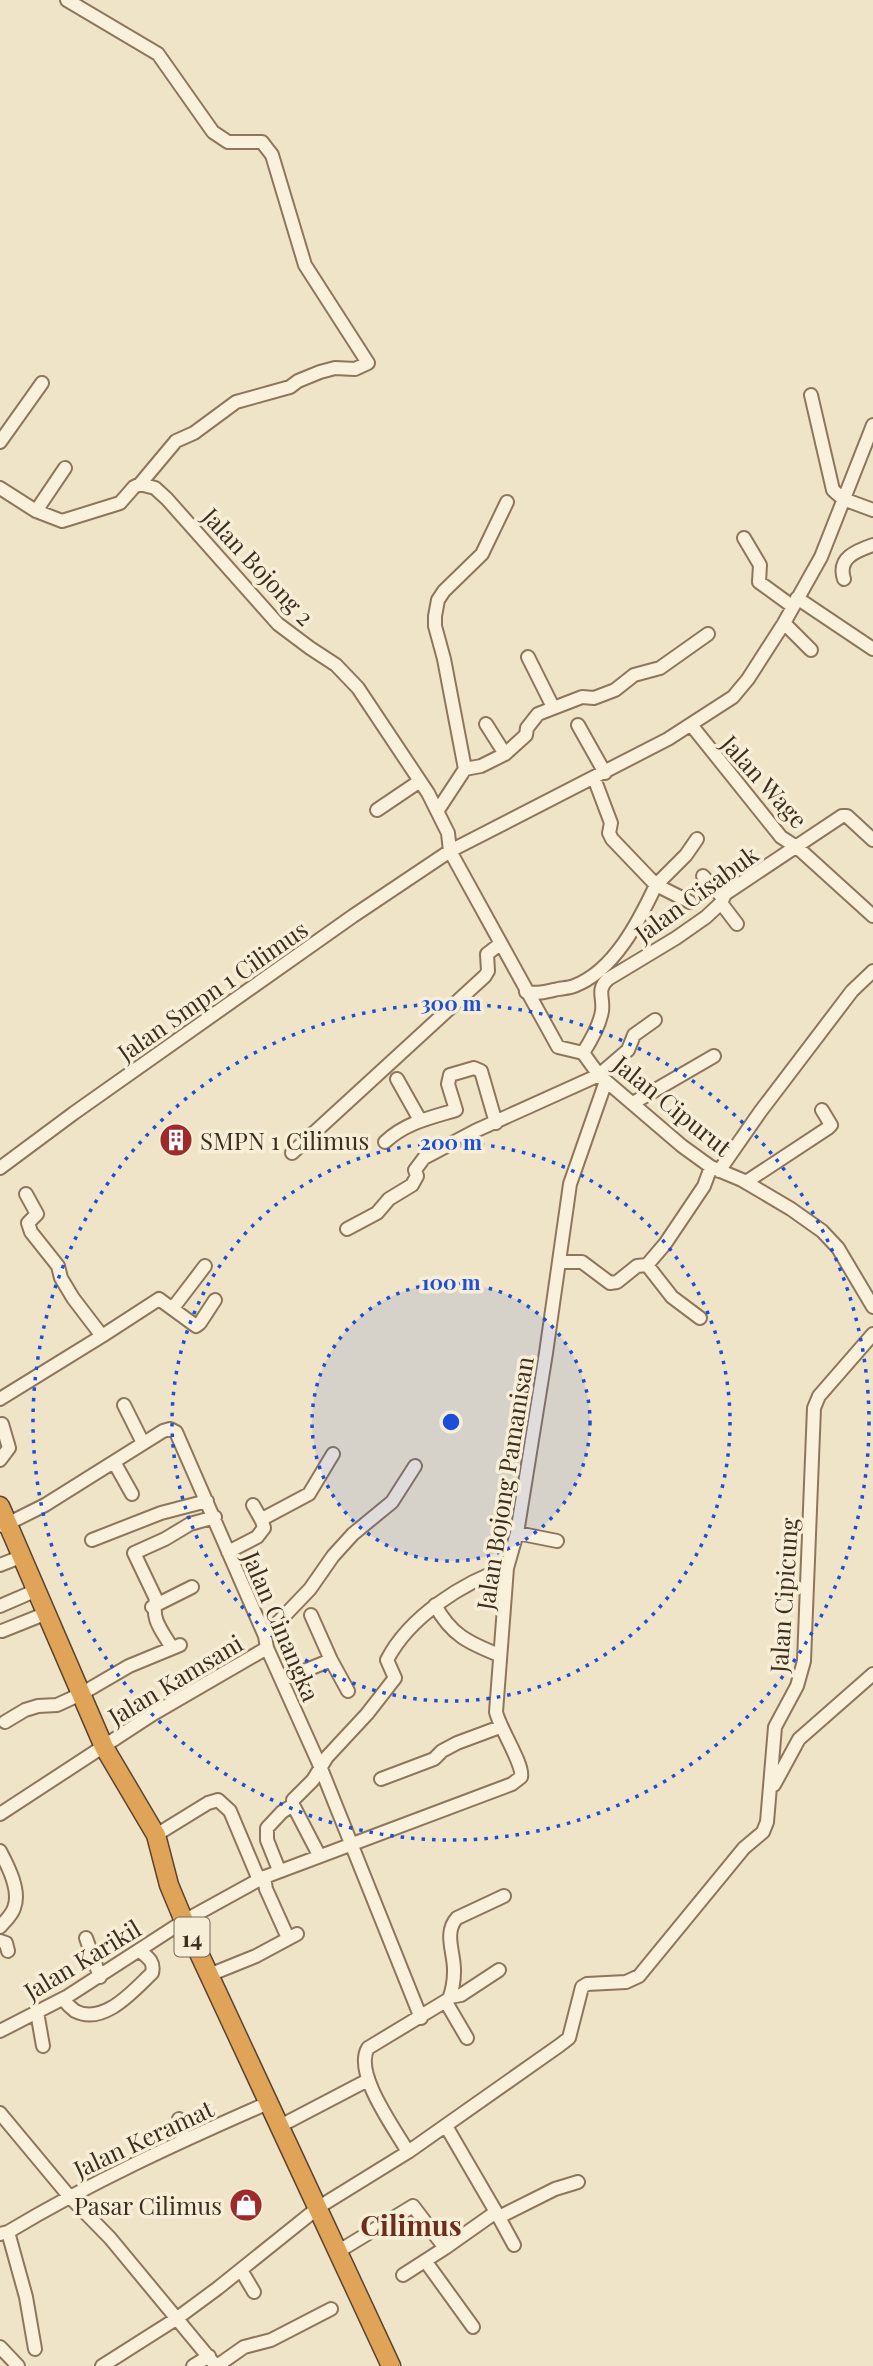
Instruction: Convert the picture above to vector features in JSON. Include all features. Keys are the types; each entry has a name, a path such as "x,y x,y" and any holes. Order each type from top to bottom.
{"highway":[{"name":"14","path":"0,1506 4,1526 23,1556 104,1746 156,1835 169,1885 184,1920 391,2366"}],"street":[{"path":"0,488 36,511 56,520 74,519 120,503 140,484 176,441 194,433 236,402 290,387 320,372 335,368 355,369 368,363 305,265 295,224 272,155 262,142 228,142 213,132 158,54 66,0"},
{"path":"0,442 42,383"},
{"path":"811,396 833,490 843,499 873,510"},
{"name":"Jalan Smpn 1 Cilimus","path":"0,1168 353,916 450,851 692,726 737,693 784,623 821,557 873,425"},
{"path":"36,511 65,468"},
{"name":"Jalan Bojong 2","path":"140,484 155,488 167,499 275,620 310,648 336,664 358,688 421,780 438,810 448,832 450,851"},
{"path":"438,810 465,769 435,626 438,600 482,554 507,502"},
{"path":"744,538 760,565 759,582 873,649"},
{"path":"844,579 842,569 848,557 873,545"},
{"path":"784,623 811,650"},
{"path":"465,769 481,766 505,754 526,736 527,728 535,717 553,707 582,697 594,698 615,690 634,675 660,668 708,634"},
{"path":"528,657 553,707"},
{"path":"486,724 505,754"},
{"path":"578,725 599,775 611,823 609,832 612,839 656,885 690,902"},
{"name":"Jalan Wage","path":"692,726 780,837 797,848 873,916"},
{"path":"377,810 421,780"},
{"name":"Jalan Cisabuk","path":"583,1053 602,1013 601,985 676,939 721,900 844,815 873,840"},
{"path":"526,992 540,995 574,986 614,958 656,885 687,855 697,839"},
{"name":"Jalan Cipurut","path":"450,851 558,1047 583,1053 602,1078 682,1146 715,1169 746,1182 791,1209 822,1231 838,1248 872,1305"},
{"path":"703,876 737,924"},
{"path":"292,1153 488,973 487,954 500,944"},
{"path":"559,1262 582,1262 610,1283 617,1282 637,1266 647,1265 666,1244 715,1169 852,991 873,971"},
{"path":"347,1229 377,1213 389,1199 412,1185 417,1176 415,1170 418,1163 424,1158 475,1131 602,1078 628,1050 634,1035 655,1020"},
{"path":"633,1103 714,1056"},
{"path":"385,1142 398,1130 420,1120 456,1110 448,1084 450,1075 474,1068 481,1071 496,1124"},
{"name":"Jalan Bojong Pamanisan","path":"184,1920 261,1878 518,1780 522,1770 500,1727 495,1697 507,1568 517,1533 570,1184 602,1078"},
{"path":"397,1079 420,1120"},
{"path":"746,1182 828,1128 831,1125 829,1118 822,1110"},
{"path":"26,1194 37,1214 28,1223 31,1233 58,1266 61,1278 73,1298 102,1335"},
{"path":"647,1265 672,1297 700,1318"},
{"path":"173,1308 205,1266"},
{"path":"0,1399 157,1300 162,1299 196,1326 215,1300"},
{"name":"Jalan Cipicung","path":"446,2126 569,2038 582,1987 635,1979 744,1848 763,1832 775,1783 775,1727 797,1686 804,1661 814,1408 820,1396 873,1334"},
{"path":"124,1405 143,1444"},
{"path":"0,1460 9,1448 2,1424"},
{"name":"Jalan Cinangka","path":"4,1526 44,1505 163,1431 170,1429 176,1432 215,1517 320,1766 421,2018"},
{"path":"262,1521 309,1494 333,1454"},
{"path":"114,1462 132,1494"},
{"name":"Jalan Kamsani","path":"0,1814 266,1642 310,1589 333,1556 353,1534 392,1502 415,1466"},
{"path":"92,1540 152,1517 208,1501"},
{"path":"228,1552 261,1534 264,1528 253,1505"},
{"path":"5,1722 25,1710 57,1705 121,1670 176,1646 158,1625 152,1607 156,1599 134,1553 190,1524 215,1517"},
{"path":"517,1533 557,1541"},
{"path":"0,1565 23,1556"},
{"path":"319,1855 293,1805 293,1800 313,1780 320,1766 395,1678 387,1660 394,1647 435,1605 507,1568"},
{"path":"152,1607 192,1587"},
{"path":"0,1606 37,1590"},
{"path":"435,1605 442,1618 465,1641 499,1655"},
{"path":"2,1631 47,1613"},
{"path":"311,1615 348,1691"},
{"path":"282,1680 331,1660"},
{"path":"775,1783 799,1739 873,1674"},
{"path":"381,1779 433,1759 457,1743 500,1727"},
{"path":"156,1835 208,1803 218,1800 230,1811 266,1889 292,1936 256,1956 209,1975"},
{"path":"279,1871 267,1840 267,1828 293,1805"},
{"path":"0,1927 14,1909 16,1898 11,1877 1,1857"},
{"path":"467,2038 448,1999 454,1973 450,1930 457,1918 504,1896"},
{"name":"Jalan Karikil","path":"0,2031 63,2000 184,1920"},
{"path":"86,1938 100,1977"},
{"path":"63,2000 75,2011 87,2014 115,2007 152,1973 151,1961 138,1950"},
{"path":"408,2152 368,2080 365,2053 368,2048 499,1970"},
{"path":"37,2012 44,2046"},
{"path":"280,2126 368,2080"},
{"name":"Jalan Keramat","path":"4,2233 69,2196 183,2140 268,2103"},
{"path":"0,2113 69,2196 110,2238 214,2363"},
{"path":"179,2119 183,2140"},
{"path":"102,2366 176,2319 318,2207 446,2126 514,2245"},
{"path":"403,2275 498,2214 578,2182"},
{"path":"339,2251 413,2206 445,2248"},
{"path":"4,2233 26,2297 35,2349"},
{"path":"426,2262 473,2327"},
{"path":"241,2270 254,2292"},
{"path":"192,2366 214,2363 244,2347 271,2340 331,2309"},
{"path":"0,2347 18,2366"}],"place":[{"name":"SMPN 1 Cilimus","path":"176,1140"},
{"name":"Pasar Cilimus","path":"246,2205"}],"district":[{"name":"Cilimus","path":"411,2224"}]}
